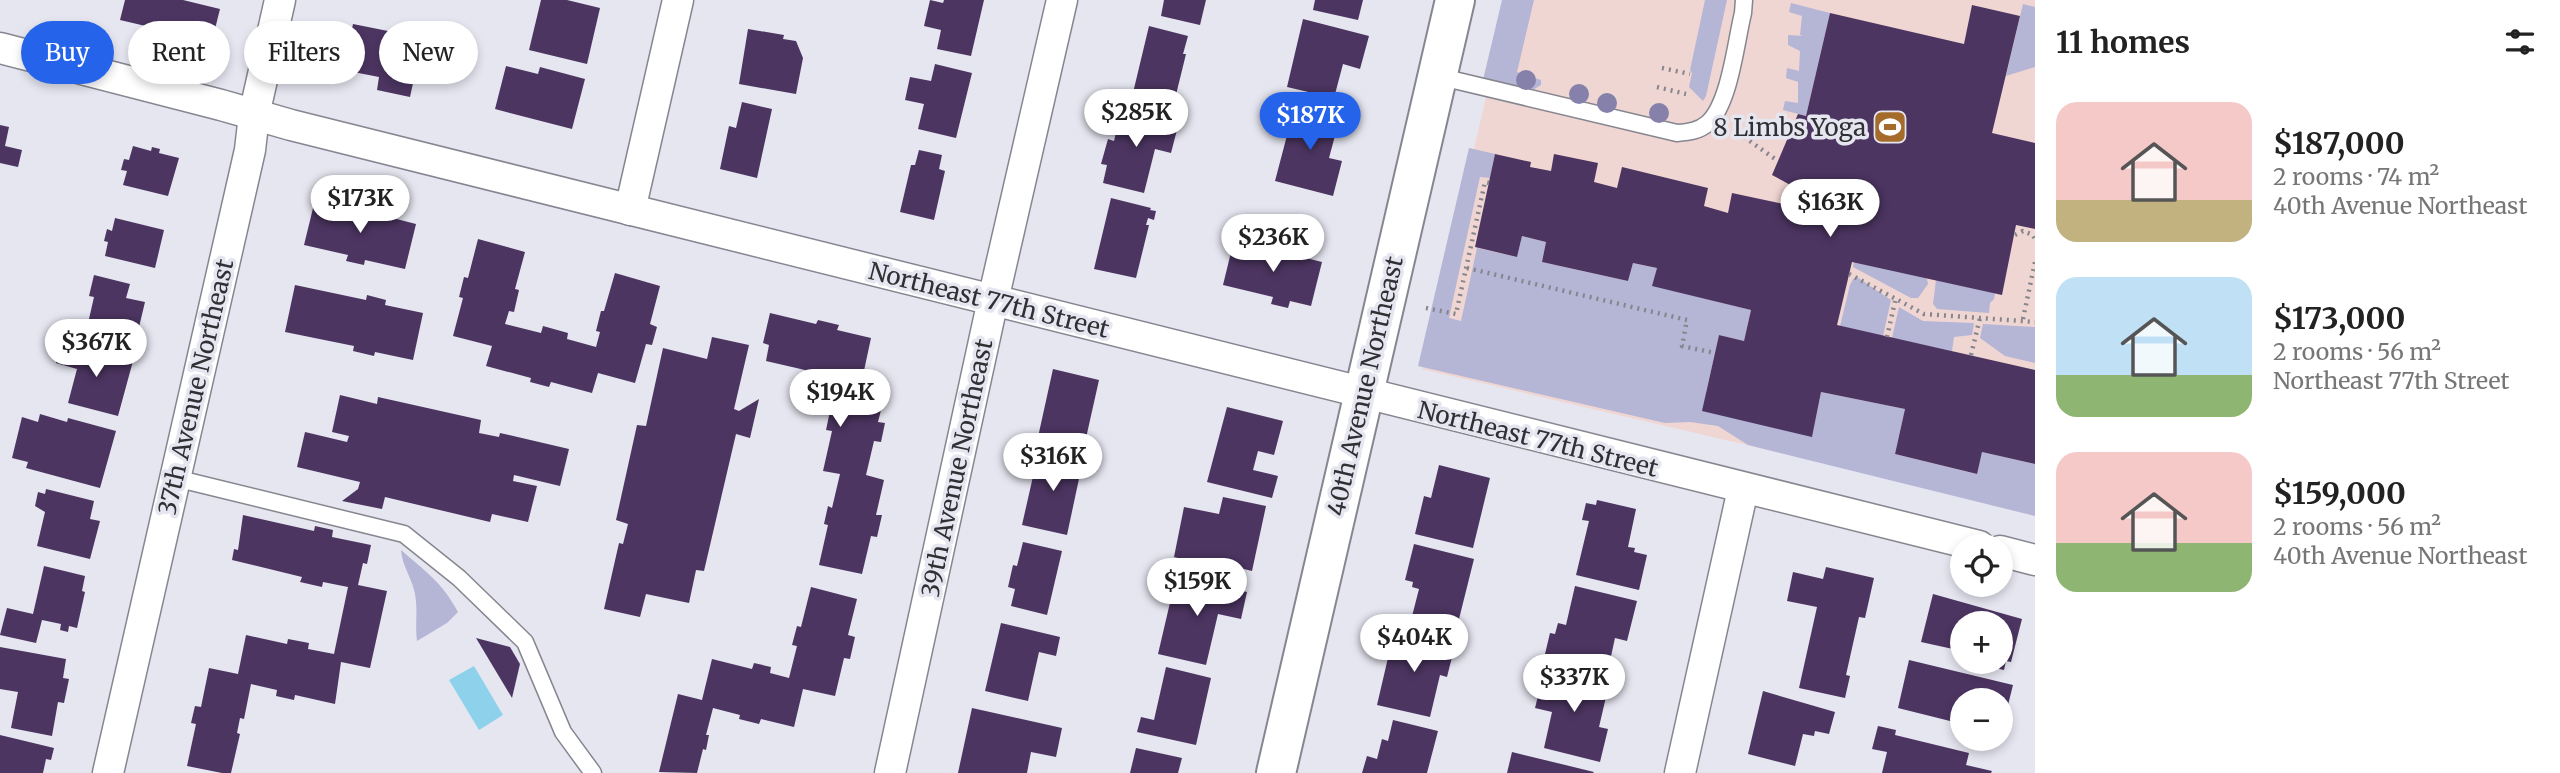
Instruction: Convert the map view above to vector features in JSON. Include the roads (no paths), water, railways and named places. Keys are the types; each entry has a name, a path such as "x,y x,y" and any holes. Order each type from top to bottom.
{"street":[{"name":"37th Avenue Northeast","path":"108,773 250,150 254,115 280,0"},
{"path":"630,210 678,0"},
{"name":"39th Avenue Northeast","path":"890,773 993,300 1062,0"},
{"name":"40th Avenue Northeast","path":"1276,773 1455,0"},
{"name":"Northeast 77th Street","path":"0,48 1362,396 1950,539"},
{"path":"1680,773 1743,489"},
{"path":"2013,554 2035,560"}],"lane":[{"path":"1437,76 1677,133 1695,131 1709,123 1720,104 1744,0"},
{"path":"175,478 404,534 460,578 525,642 563,732 593,773"}],"place":[{"name":"8 Limbs Yoga","path":"1890,127"}]}
